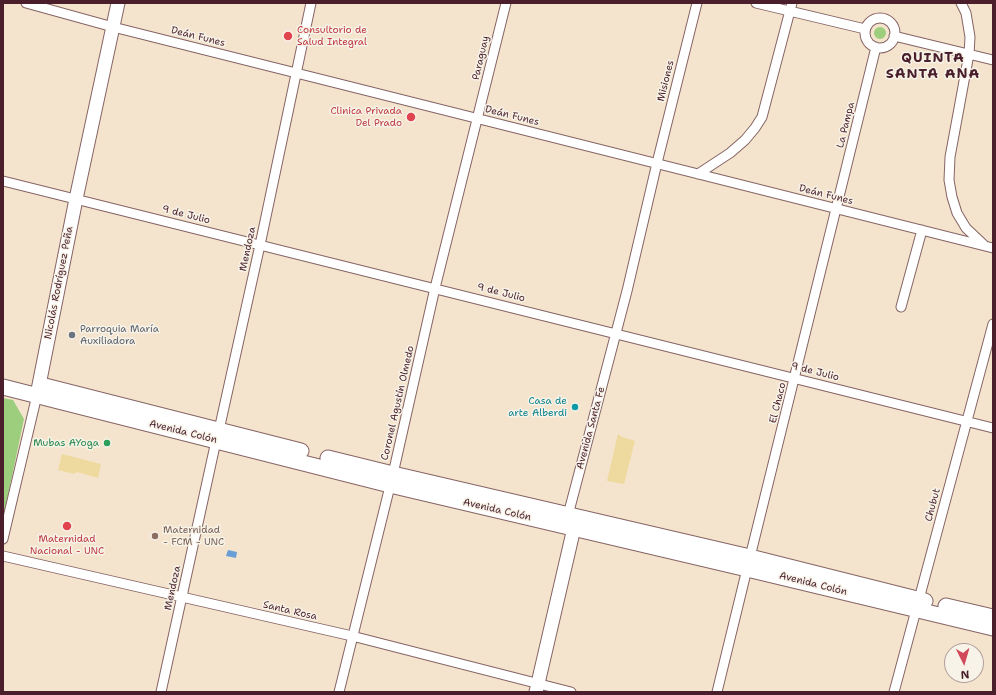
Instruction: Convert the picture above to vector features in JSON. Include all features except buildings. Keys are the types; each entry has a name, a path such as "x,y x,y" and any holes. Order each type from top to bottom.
{"main road":[{"name":"Avenida Colón","path":"3,377 38,390 391,479 918,604 993,617"},
{"name":"Avenida Colón","path":"3,387 38,390"},
{"name":"Avenida Colón","path":"918,604 993,628"}],"street":[{"name":"Deán Funes","path":"26,3 113,27 989,247"},
{"name":"Nicolás Rodríguez Peña","path":"3,539 38,390 76,198 118,3"},
{"name":"Mendoza","path":"162,692 311,3"},
{"name":"Paraguay","path":"478,118 506,3"},
{"name":"Misiones","path":"657,163 697,3"},
{"path":"756,3 791,7 865,29"},
{"path":"961,3 966,13 968,23 970,37 969,54 950,157 949,180 957,213 966,228 989,247"},
{"path":"698,174 730,153 745,140 762,117 791,7"},
{"path":"874,19 885,19 892,25 894,36 890,43 886,46 876,47 872,46 866,39 865,29 870,21 874,19"},
{"path":"894,36 993,60"},
{"name":"La Pampa","path":"836,208 876,47"},
{"name":"Coronel Agustín Olmedo","path":"339,692 391,479 435,288 478,118"},
{"name":"Avenida Santa Fe","path":"537,688 571,521 657,163"},
{"name":"9 de Julio","path":"3,181 993,428"},
{"name":"El Chaco","path":"717,692 836,208"},
{"path":"902,307 922,230"},
{"name":"Chubut","path":"894,692 993,324"},
{"name":"Santa Rosa","path":"3,556 352,636 537,688 571,692"}],"green space":[{"path":"878,27 882,27 886,33 882,39 878,39 874,35 874,31"},
{"path":"3,398 13,400 24,419 3,519"}],"sand":[{"path":"618,434 622,437 635,441 624,484 607,481"},
{"path":"62,454 101,464 98,478 77,472 74,474 58,470"}],"water":[{"path":"228,550 237,552 236,558 226,556"}],"place":[{"name":"Consultorio de Salud Integral","path":"288,36"},
{"name":"Clinica Privada Del Prado","path":"411,117"},
{"name":"Parroquia María Auxiliadora","path":"72,335"},
{"name":"Casa de arte Alberdi","path":"575,407"},
{"name":"Mubas AYoga","path":"107,443"},
{"name":"Maternidad Nacional - UNC","path":"67,526"},
{"name":"Maternidad - FCM - UNC","path":"155,536"}],"district":[{"name":"QUINTA SANTA ANA","path":"933,66"}]}
